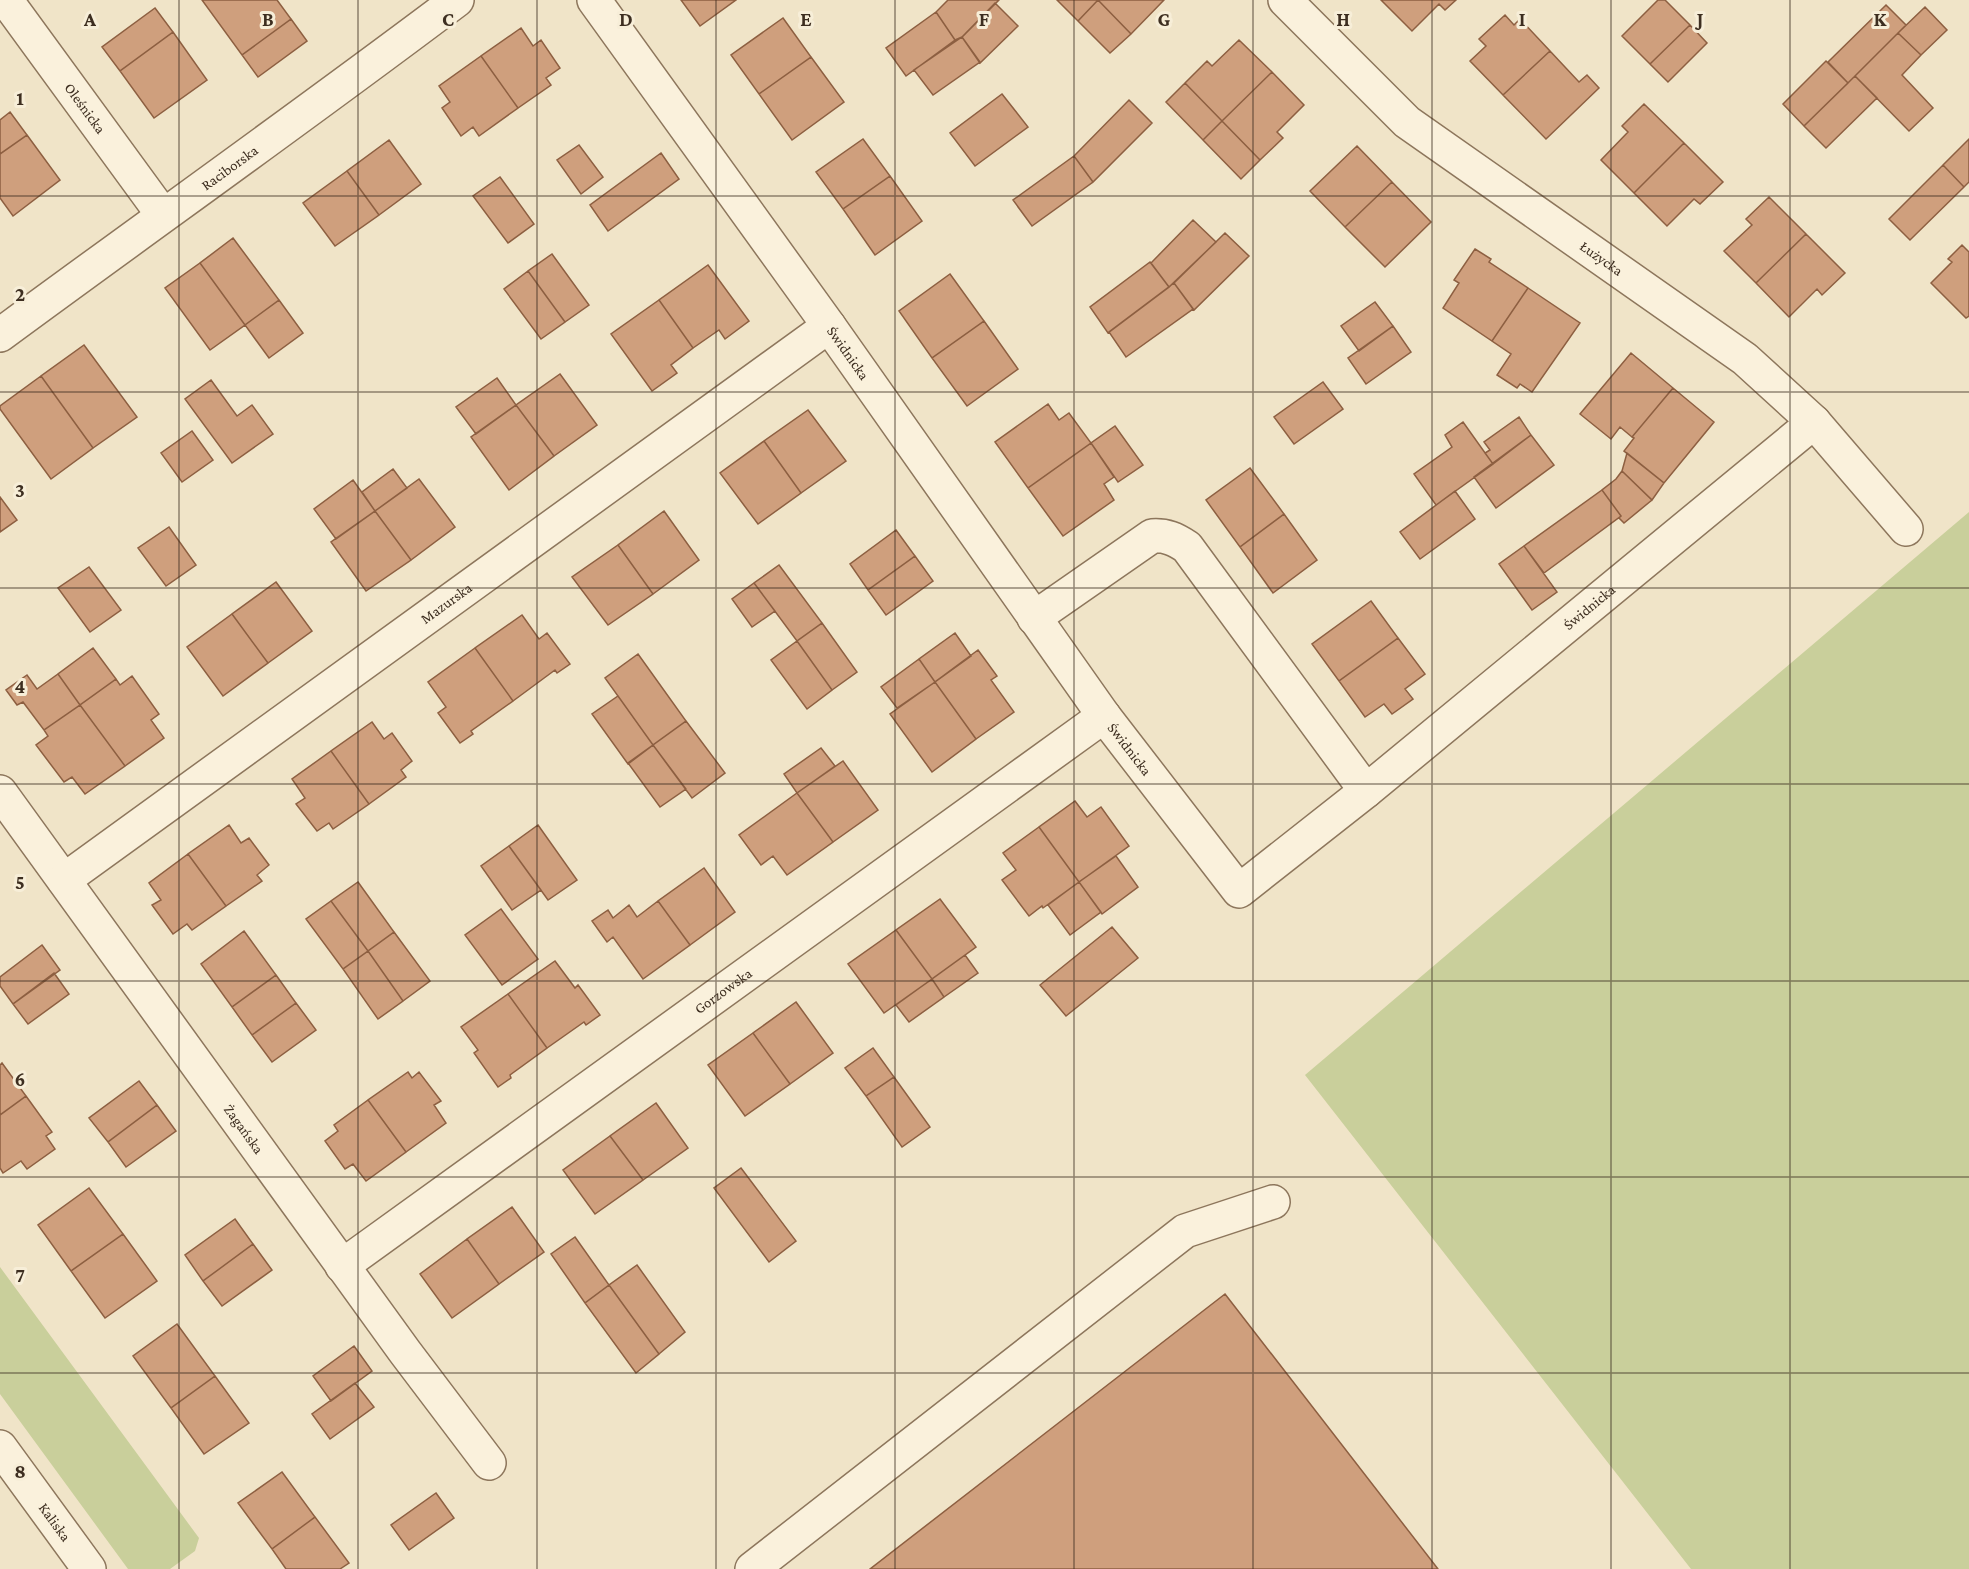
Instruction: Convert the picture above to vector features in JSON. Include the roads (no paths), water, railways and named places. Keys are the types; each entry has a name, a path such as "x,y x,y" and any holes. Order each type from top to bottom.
{"street":[{"name":"Oleśnicka","path":"6,0 163,215"},
{"name":"Raciborska","path":"0,334 307,113 457,0"},
{"name":"Świdnicka","path":"594,0 1104,716 1239,891 1366,791 1814,422"},
{"name":"Łużycka","path":"1285,0 1407,122 1745,359 1814,422 1906,529"},
{"name":"Mazurska","path":"64,880 829,327"},
{"path":"1034,618 1152,536 1165,536 1178,540 1187,547 1366,791"},
{"name":"Gorzowska","path":"342,1266 1104,716"},
{"name":"Żagańska","path":"0,792 342,1266 489,1462"},
{"path":"752,1569 1185,1231 1273,1202"},
{"name":"Kaliska","path":"0,1447 89,1569"}]}
